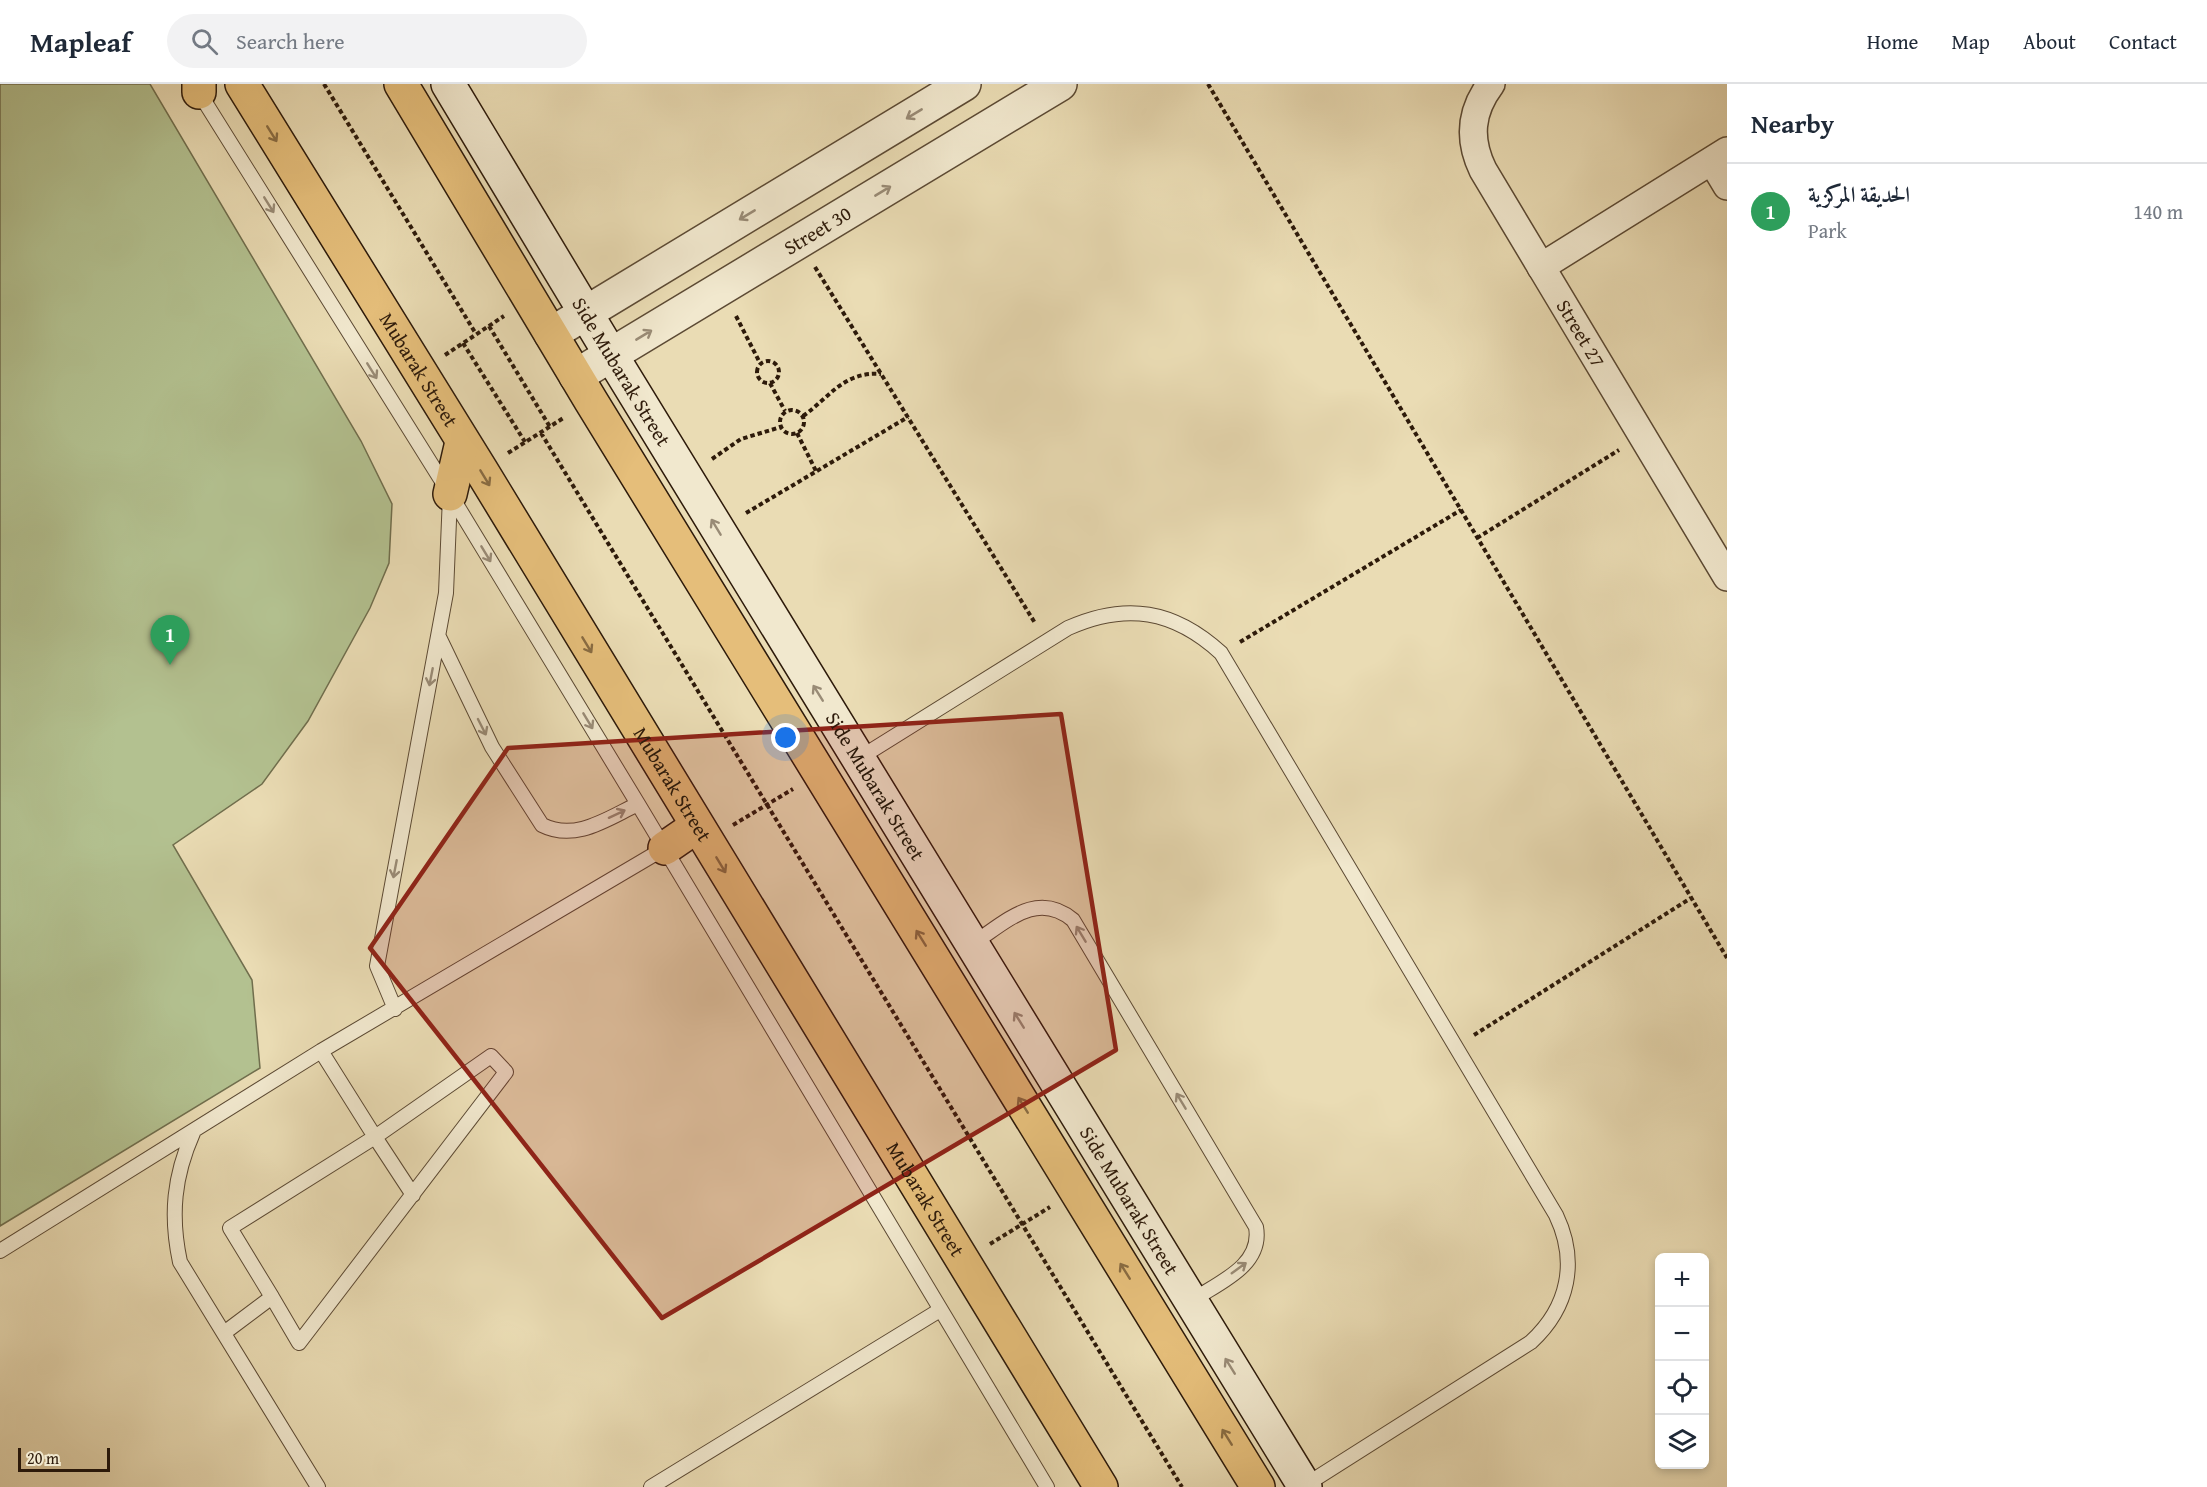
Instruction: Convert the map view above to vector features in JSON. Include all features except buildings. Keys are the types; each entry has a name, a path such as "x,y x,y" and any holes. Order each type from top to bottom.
{"main road":[{"name":"Mubarak Street","path":"242,84 481,470 1100,1487"},
{"path":"401,84 584,389 1258,1487"},
{"name":"Side Mubarak Street","path":"448,84 717,530 1304,1486"},
{"path":"551,334 964,84"},
{"name":"Street 30","path":"584,389 611,355 1060,84"},
{"path":"450,494 462,442"},
{"path":"665,848 702,834"}],"street":[{"name":"Street 27","path":"1491,84 1482,96 1472,127 1476,157 1727,577"},
{"path":"1540,267 1719,156 1727,186"}],"lane":[{"path":"197,87 450,494 665,848 1047,1487"},
{"path":"395,1009 377,966 446,593 450,494"},
{"path":"858,759 1087,619 1128,612 1169,619 1188,627 1221,653 1564,1231 1569,1267 1561,1301 1543,1330 1531,1342 1304,1486"},
{"path":"439,637 492,747 542,825 567,832 580,831 638,804"},
{"path":"0,1251 193,1133 321,1051 665,848"},
{"path":"972,944 1034,907 1052,907 1073,920 1256,1227 1257,1245 1249,1261 1191,1301"},
{"path":"321,1051 413,1195"},
{"path":"491,1056 506,1072 299,1343 230,1228 375,1137 491,1056"},
{"path":"193,1133 176,1183 175,1236 180,1262 318,1487"},
{"path":"224,1334 272,1297"},
{"path":"651,1487 940,1310"}],"path":[{"path":"324,84 476,334"},
{"path":"1208,84 1727,958"},
{"path":"800,241 1046,642"},
{"path":"722,288 760,363 757,374 760,379 770,383 785,411"},
{"path":"420,372 529,298"},
{"path":"489,326 550,427"},
{"path":"463,343 525,442"},
{"path":"760,363 771,360 777,364 779,375 770,383"},
{"path":"803,416 792,409 785,411 780,418 781,427 791,434 797,433 803,426 803,416 842,382 864,374 881,374"},
{"path":"481,470 550,427 584,389"},
{"path":"717,530 908,417"},
{"path":"691,486 701,471 727,448 757,433 781,427"},
{"path":"541,433 765,806 1182,1487"},
{"path":"797,433 816,471"},
{"path":"1477,538 1642,436"},
{"path":"1221,653 1461,510"},
{"path":"702,834 765,806 820,773"},
{"path":"1456,1046 1692,898"},
{"path":"962,1260 1077,1191"}],"highlighted area":[{"path":"1061,714 1116,1050 662,1318 370,948 508,748"}],"green space":[{"path":"0,84 150,84 361,441 392,504 389,563 370,608 308,721 262,784 173,845 252,980 260,1068 0,1226"}],"place":[{"name":"الحديقة المركزية","path":"170,665"}]}
